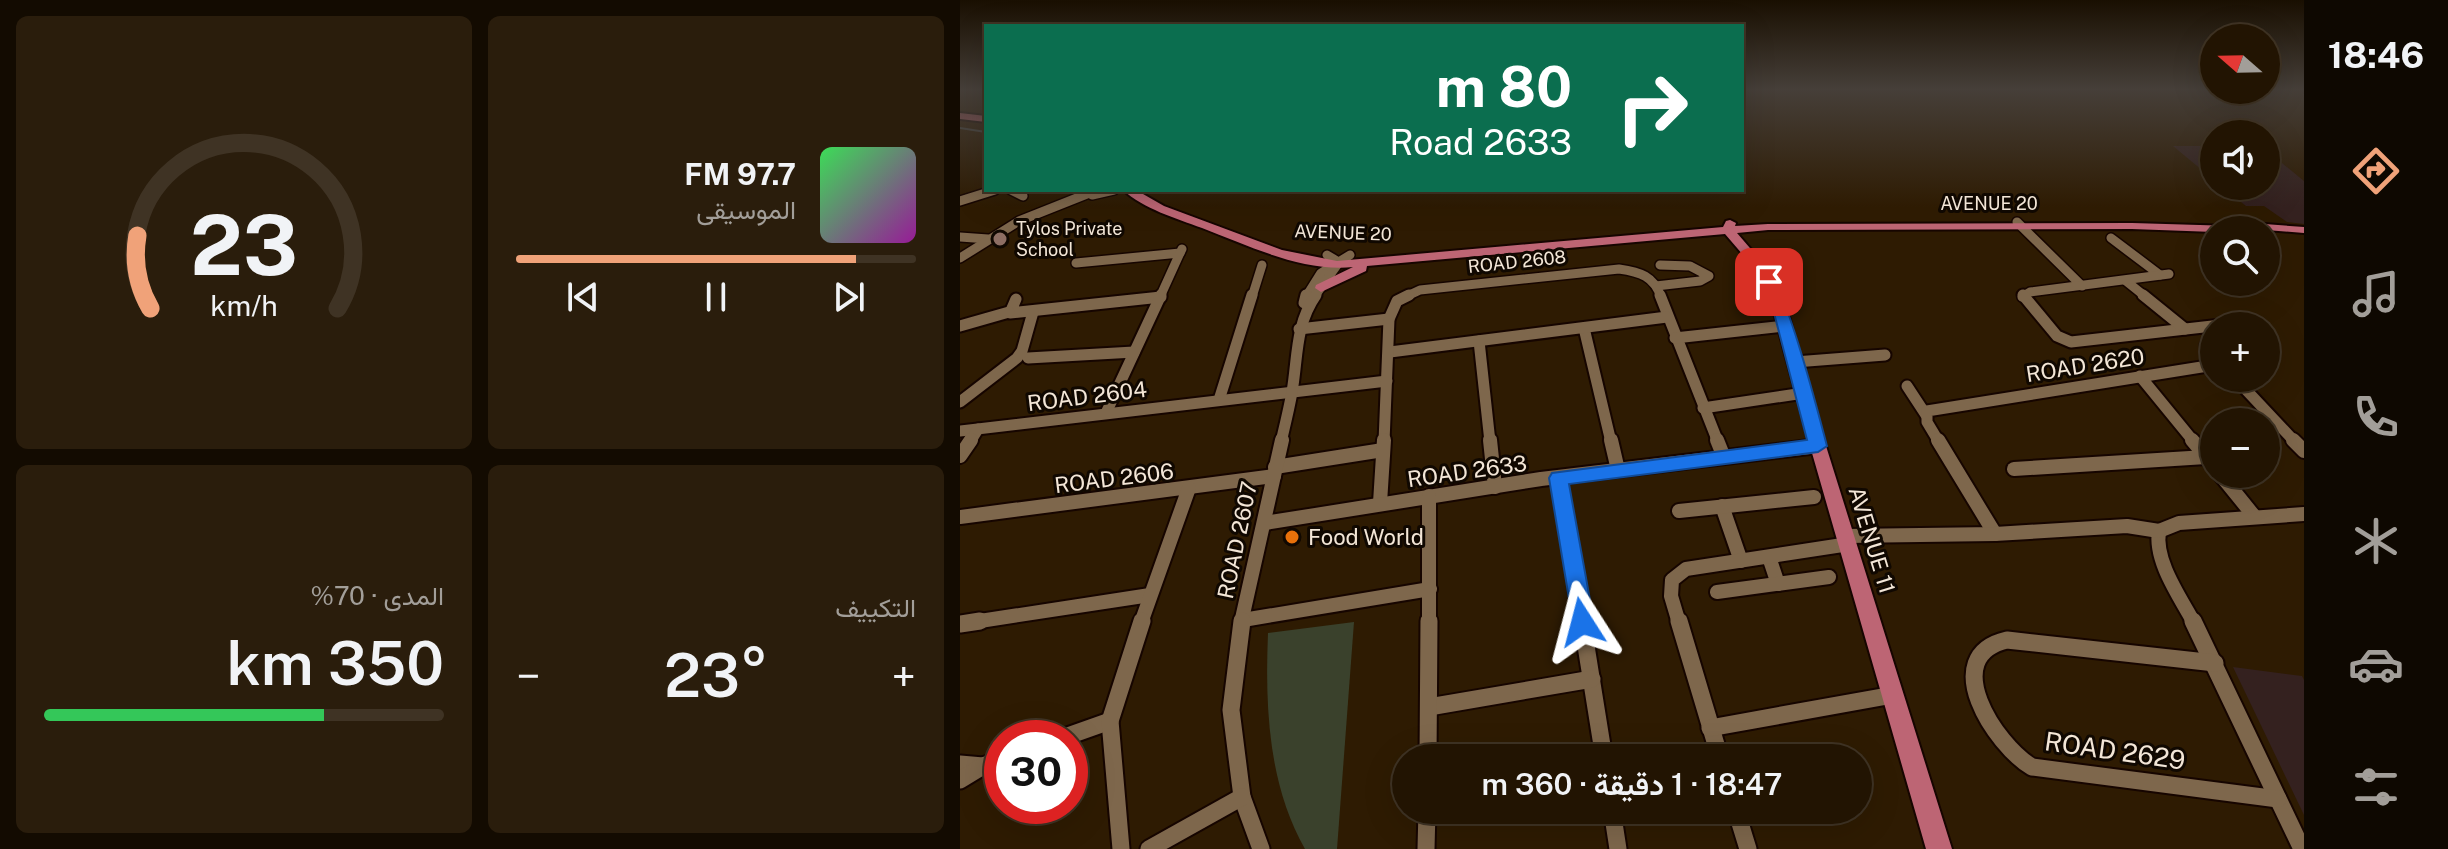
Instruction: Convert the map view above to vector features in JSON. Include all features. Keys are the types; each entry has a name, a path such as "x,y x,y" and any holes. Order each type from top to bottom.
{"main road":[{"path":"1132,192 1160,208 1244,240"},
{"name":"AVENUE 20","path":"2018,224 2200,229"},
{"name":"AVENUE 20","path":"1244,240 1332,261 1350,255 1729,226 2213,224 2304,232"},
{"name":"AVENUE 20","path":"1244,240 1300,260 1382,262 1691,233 1729,226 1863,225"},
{"name":"AVENUE 11","path":"1729,226 1769,282 1785,326 1939,849"},
{"path":"1691,233 1722,238 1748,250 1755,236 1768,227"},
{"name":"AVENUE 20","path":"2280,231 2304,232"},
{"path":"1300,260 1311,271 1316,287 1382,262"}],"street":[{"path":"960,201 989,192"},
{"path":"1015,192 1023,196"},
{"path":"960,258 1033,215 1093,192"},
{"path":"1077,199 1106,192"},
{"path":"2018,224 2082,286"},
{"path":"960,237 988,239"},
{"path":"2111,238 2164,274 2024,293 2022,300 2057,336 2071,342 2200,327"},
{"path":"1076,263 1181,250 1106,413"},
{"name":"ROAD 2607","path":"1261,849 1242,797 1231,710 1243,620 1292,392 1299,329 1316,287 1332,261"},
{"path":"1219,400 1262,265"},
{"path":"1660,265 1690,266 1709,276 1704,280 1656,286 1723,455"},
{"name":"ROAD 2608","path":"1389,319 1394,305 1401,298 1433,289 1619,269 1644,274 1653,279 1656,286"},
{"path":"2126,281 2185,329"},
{"path":"960,326 1009,312 1161,297"},
{"path":"1009,312 1016,299"},
{"path":"960,402 1017,358 1022,351 1033,312"},
{"path":"1390,352 1667,317"},
{"path":"1299,329 1389,319 1390,352 1380,503"},
{"path":"1675,338 1785,326"},
{"path":"1584,328 1618,470"},
{"path":"1479,341 1495,487"},
{"path":"1028,358 1134,352"},
{"path":"1795,362 1885,355"},
{"name":"ROAD 2620","path":"1926,415 1931,410 1962,404 2200,367"},
{"path":"2140,376 2200,450"},
{"path":"1292,392 1387,381"},
{"path":"1907,386 1995,534"},
{"name":"ROAD 2604","path":"960,431 1292,392"},
{"path":"2248,392 2304,451"},
{"path":"1703,408 1804,393"},
{"path":"960,456 978,429"},
{"name":"ROAD 2633","path":"1265,523 1380,503 1723,455 1818,446"},
{"path":"1274,472 1383,450"},
{"path":"2014,469 2200,462"},
{"name":"ROAD 2606","path":"960,517 1189,488 1274,472"},
{"path":"1559,478 1602,744"},
{"path":"1121,849 1110,721 1150,595 1189,488"},
{"path":"2231,488 2254,516"},
{"path":"1428,744 1429,496"},
{"path":"1679,511 1814,497"},
{"path":"1722,506 1741,561"},
{"path":"1715,744 1671,596 1670,585 1676,575 1686,569 1769,557 1848,540 2127,526 2159,531 2179,523 2304,514"},
{"path":"2159,531 2157,543 2168,573 2215,663 2302,849"},
{"path":"1769,557 1778,584"},
{"path":"1717,592 1829,577"},
{"path":"1243,620 1430,589"},
{"path":"960,624 1150,595"},
{"name":"ROAD 2629","path":"2215,663 2007,640 1987,646 1980,653 1976,665 1978,695 1988,723 2008,751 2018,761 2032,767 2278,799"},
{"path":"1429,707 1592,679"},
{"path":"1710,728 1893,695"},
{"path":"1088,729 1110,721"},
{"path":"960,764 983,766"},
{"path":"960,780 983,766"},
{"path":"1149,849 1242,797"},
{"path":"1426,849 1427,824"},
{"path":"1614,824 1618,849"},
{"path":"1740,824 1748,849"}],"shaded area":[{"path":"2173,146 2200,146 2200,168"},
{"path":"2280,161 2304,181 2304,224 2287,222 2264,206 2246,206 2238,200 2280,200"},
{"path":"2233,667 2302,676 2304,680 2304,815"}],"green space":[{"path":"1354,622 1337,849 1305,849 1283,798 1276,771 1267,688 1268,633"}],"waterway":[{"path":"960,128 984,132"}],"place":[{"name":"Tylos Private School","path":"1000,239"},
{"name":"Food World","path":"1292,537"}],"route":[{"path":"1582,622 1559,478 1723,455 1818,446 1781,313 1769,282"}]}
